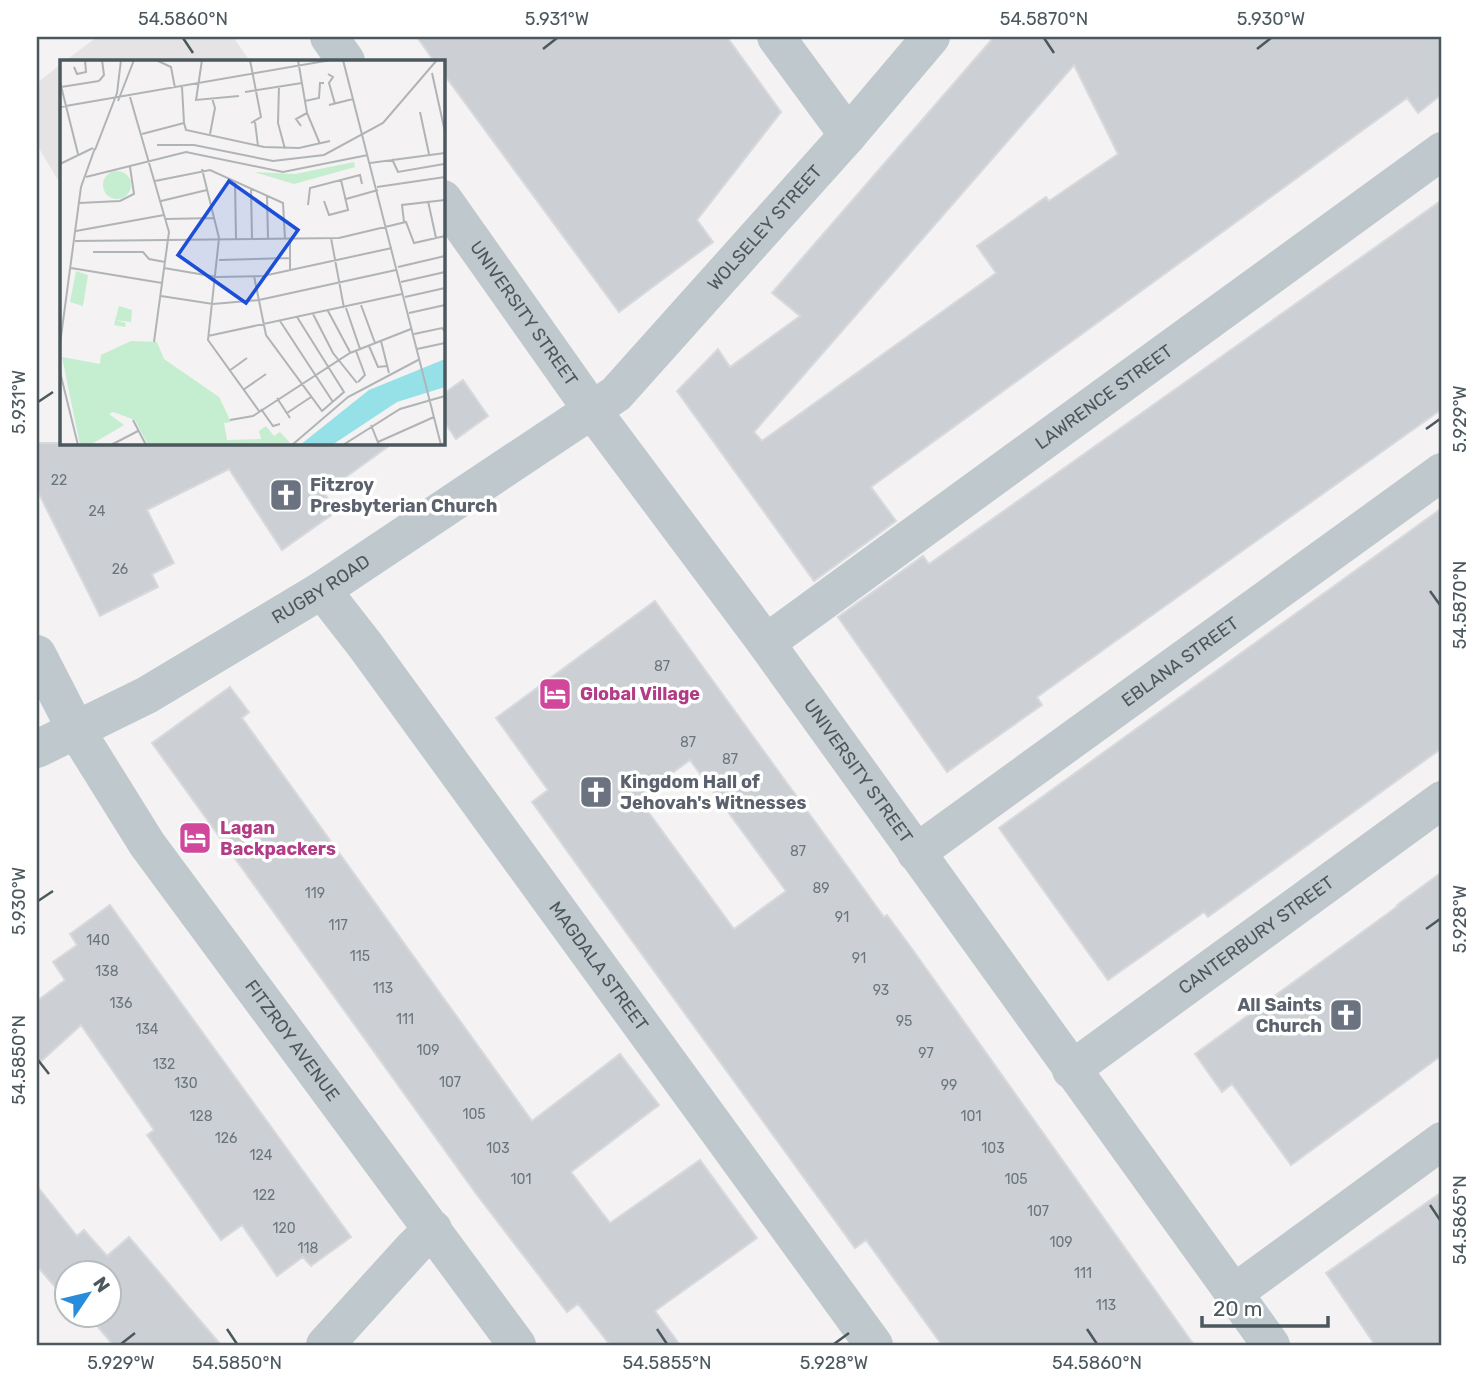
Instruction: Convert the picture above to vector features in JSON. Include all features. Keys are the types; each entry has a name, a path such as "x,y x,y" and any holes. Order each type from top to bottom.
{"street":[{"path":"329,37 345,60"},
{"path":"776,37 848,135"},
{"name":"WOLSELEY STREET","path":"592,410 616,394 848,135 931,37"},
{"name":"LAWRENCE STREET","path":"766,643 1442,151"},
{"name":"UNIVERSITY STREET","path":"444,200 592,410 766,643 1271,1345"},
{"name":"RUGBY ROAD","path":"37,749 147,695 322,590 592,410"},
{"name":"EBLANA STREET","path":"916,853 1442,472"},
{"name":"MAGDALA STREET","path":"322,590 382,667 874,1345"},
{"name":"FITZROY AVENUE","path":"37,654 76,730 147,844 517,1345"},
{"name":"CANTERBURY STREET","path":"1071,1070 1442,800"},
{"path":"1234,1293 1442,1141"},
{"path":"325,1345 433,1229"}],"shaded area":[{"path":"97,37 233,37 249,60 66,60"},
{"path":"60,65 60,183 37,145 37,83"}],"building":[{"path":"417,37 727,37 781,112 697,220 713,242 619,312 444,74 444,60 433,60"},
{"path":"994,37 1442,37 1442,94 1418,113 1407,98 871,487 896,521 814,581 677,391 718,349 730,367 800,316 772,293","holes":["1074,65 1118,154 1049,201 1046,197 977,246 996,273 762,441 754,432"]},
{"path":"1442,200 1442,409 1037,697 1042,705 947,772 838,617 923,556 929,564"},
{"path":"463,380 488,416 456,439 444,421 444,393"},
{"path":"37,443 392,444 324,493 337,511 282,550 229,469 147,510 174,563 152,574 158,587 100,616 37,490"},
{"path":"1442,508 1442,748 1208,917 1204,912 1108,980 999,828"},
{"path":"655,601 884,917 887,915 910,946 1194,1345 942,1345 866,1240 855,1248 532,802 548,790 496,718","holes":["690,760 786,891 734,929 638,798"]},
{"path":"230,687 249,712 242,718 532,1121 620,1054 659,1105 571,1172 610,1223 700,1160 757,1238 655,1311 680,1345 610,1345 578,1304 567,1312 477,1195 152,743"},
{"name":"All Saints Church","path":"1442,872 1442,1055 1291,1165 1232,1084 1222,1092 1195,1054"},
{"path":"110,905 351,1237 311,1266 303,1257 277,1276 242,1225 221,1240 147,1135 154,1130 81,1025 37,1065 37,1001 65,980 53,962 77,945 70,934"},
{"path":"37,1186 77,1236 84,1230 107,1256 129,1237 221,1345 113,1345 100,1330 122,1330 122,1260 52,1260 52,1283 37,1266"},
{"path":"1442,1192 1442,1345 1375,1345 1326,1273"}],"place":[{"name":"Fitzroy Presbyterian Church","path":"286,495"},
{"name":"Global Village","path":"555,694"},
{"name":"Kingdom Hall of Jehovah's Witnesses","path":"596,792"},
{"name":"Lagan Backpackers","path":"195,838"},
{"name":"All Saints Church","path":"1346,1015"}]}
